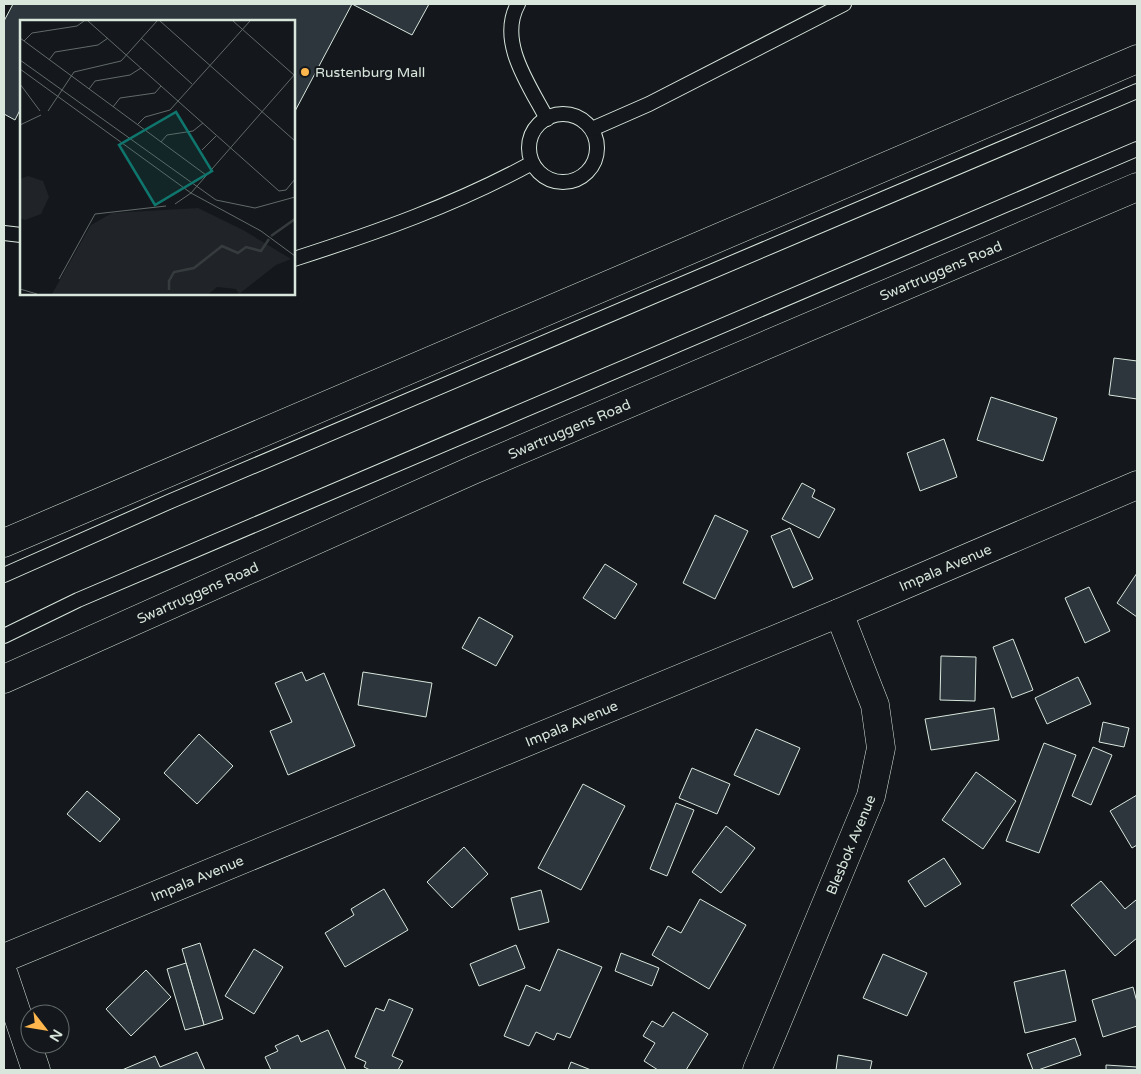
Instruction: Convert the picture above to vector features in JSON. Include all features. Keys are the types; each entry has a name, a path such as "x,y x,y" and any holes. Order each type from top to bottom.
{"main road":[{"path":"4,543 1137,59"},
{"name":"Swartruggens Road","path":"4,679 473,470 1137,187"},
{"name":"Impala Avenue","path":"4,958 839,613 1137,484"},
{"name":"Blesbok Avenue","path":"758,1070 871,796 881,748 875,705 839,613"},
{"path":"4,975 36,1070"}],"lane":[{"path":"518,4 512,26 512,41 516,58 547,119"},
{"path":"592,129 649,104 844,4"},
{"path":"4,575 1137,91"},
{"path":"562,114 574,116 584,121 592,129 597,140 597,152 594,163 588,172 579,179 568,182 557,182 547,179 538,172 532,163 529,152 530,141 534,130 541,122 547,119 551,116 562,114"},
{"path":"4,636 78,600 1137,149"},
{"path":"295,259 372,233 497,182 532,163"},
{"path":"4,233 20,235"}],"building":[{"name":"Rustenburg Mall","path":"13,4 352,4 295,111 295,20 20,20 20,110 15,120 4,114 4,21"},
{"path":"352,4 429,4 412,35"},
{"path":"1114,358 1137,361 1137,399 1109,395"},
{"path":"991,397 1057,418 1043,461 977,440"},
{"path":"944,439 957,477 920,491 907,453"},
{"path":"802,483 815,490 812,497 835,509 819,538 782,519"},
{"path":"715,515 748,531 715,599 683,583"},
{"path":"790,528 813,579 793,588 771,536"},
{"path":"605,564 637,584 615,619 583,598"},
{"path":"1137,573 1137,617 1117,603"},
{"path":"1089,587 1110,631 1085,643 1065,598"},
{"path":"479,617 513,636 496,666 462,648"},
{"path":"1013,639 1033,690 1012,698 993,647"},
{"path":"941,656 976,657 975,701 940,700"},
{"path":"302,672 306,681 324,673 355,746 288,775 270,731 292,722 275,683"},
{"path":"363,672 432,683 426,717 358,705"},
{"path":"1078,677 1091,704 1047,724 1035,698"},
{"path":"994,708 999,740 931,750 925,719"},
{"path":"1103,722 1129,728 1124,747 1099,742"},
{"path":"756,729 800,748 779,795 734,775"},
{"path":"199,734 233,766 197,804 164,773"},
{"path":"1044,743 1076,755 1039,853 1006,841"},
{"path":"1093,747 1112,755 1091,805 1072,796"},
{"path":"692,768 730,784 717,814 679,798"},
{"path":"976,772 1016,801 983,849 942,820"},
{"path":"583,784 625,806 581,890 538,868"},
{"path":"87,791 120,819 100,842 67,814"},
{"path":"1137,795 1137,845 1132,848 1110,811"},
{"path":"676,803 694,810 667,876 650,869"},
{"path":"726,826 755,848 721,893 692,872"},
{"path":"464,847 488,874 452,908 427,882"},
{"path":"944,858 961,884 925,907 908,881"},
{"path":"1101,881 1125,909 1137,901 1137,938 1115,956 1071,905"},
{"path":"384,889 408,930 345,967 325,933 354,915 351,909"},
{"path":"541,890 549,922 519,930 511,898"},
{"path":"700,899 746,925 709,989 652,955 668,926 681,933"},
{"path":"200,943 223,1019 204,1025 182,949"},
{"path":"516,945 525,968 479,986 470,964"},
{"path":"254,949 283,967 254,1014 225,996"},
{"path":"558,949 602,967 570,1038 557,1033 554,1040 536,1032 529,1046 504,1036 526,985 540,991"},
{"path":"621,953 659,968 652,986 615,971"},
{"path":"883,954 927,973 907,1016 863,998"},
{"path":"186,963 204,1025 185,1030 167,969"},
{"path":"146,970 171,997 131,1036 106,1009"},
{"path":"1065,970 1076,1021 1025,1033 1014,982"},
{"path":"1133,987 1137,1002 1137,1026 1103,1037 1092,1000"},
{"path":"389,999 413,1009 392,1056 403,1061 398,1070 370,1070 364,1067 366,1062 355,1057 376,1008 384,1011"},
{"path":"673,1012 708,1034 686,1070 658,1070 644,1061 655,1043 643,1036 652,1021 663,1027"},
{"path":"328,1030 346,1070 271,1070 265,1057 278,1051 275,1046 298,1035 301,1042"},
{"path":"1075,1038 1081,1055 1033,1070 1027,1054"},
{"path":"197,1052 205,1070 122,1070 155,1056 160,1067"},
{"path":"838,1055 872,1061 870,1070 836,1070"},
{"path":"571,1062 591,1070 568,1070"},
{"path":"1106,1065 1137,1067 1136,1070 1106,1070"}],"place":[{"name":"Rustenburg Mall","path":"305,72"}]}
